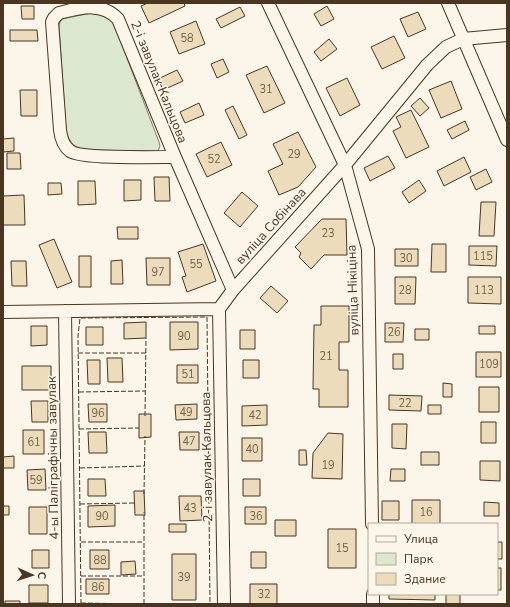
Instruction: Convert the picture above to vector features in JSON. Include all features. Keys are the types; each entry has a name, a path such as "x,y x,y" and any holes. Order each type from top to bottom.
{"street":[{"name":"вуліца Нікіціна","path":"268,3 345,165 368,249 372,523"},
{"path":"448,3 507,140"},
{"name":"2-і завулак Кальцова","path":"175,158 89,156 71,152 64,145 60,130 52,22 56,15 59,13 89,7 104,9 111,12 118,19 175,158 233,290"},
{"name":"вуліца Собінава","path":"219,309 233,290 345,165 427,65 446,47 463,39 507,35"},
{"path":"3,312 219,309"},
{"name":"2-і завулак Кальцова","path":"219,309 224,604"},
{"name":"4-ы Паліграфічны завулак","path":"65,311 70,604"}],"green space":[{"path":"91,13 104,16 114,24 159,142 160,146 158,151 82,150 73,144 68,137 66,130 59,26 62,19"}],"building":[{"path":"148,3 184,3 185,6 149,23 141,6"},
{"path":"21,6 34,6 34,19 22,19"},
{"path":"327,6 334,19 321,26 314,14"},
{"path":"240,7 245,16 221,28 216,19"},
{"path":"418,12 426,29 408,37 400,19"},
{"path":"196,21 205,44 179,54 170,32"},
{"path":"10,30 37,30 38,41 10,41"},
{"path":"394,36 405,58 382,69 371,47"},
{"path":"329,39 337,49 321,61 314,52"},
{"path":"223,59 229,72 217,78 211,64"},
{"path":"267,66 285,103 264,113 246,75"},
{"path":"177,70 183,81 163,90 158,79"},
{"path":"347,78 360,105 340,116 326,88"},
{"path":"451,81 462,109 441,118 429,90"},
{"path":"20,90 37,90 37,116 21,116"},
{"path":"420,98 429,108 420,116 411,106"},
{"path":"199,103 204,115 185,123 180,112"},
{"path":"233,106 247,135 239,139 225,110"},
{"path":"411,110 429,147 406,158 393,131 401,127 396,117"},
{"path":"465,121 469,130 452,139 447,130"},
{"path":"298,132 316,167 298,187 279,195 268,171 283,164 273,144"},
{"path":"14,138 14,151 3,152 3,139"},
{"path":"221,142 232,165 207,177 196,154"},
{"path":"7,153 20,153 21,169 7,169"},
{"path":"388,156 395,168 370,181 364,168"},
{"path":"464,157 471,172 444,186 437,171"},
{"path":"486,169 492,182 476,190 470,177"},
{"path":"154,177 169,177 170,201 155,201"},
{"path":"124,180 141,180 141,200 124,201"},
{"path":"419,180 426,191 409,203 402,192"},
{"path":"78,181 95,181 96,204 78,205"},
{"path":"48,183 61,183 62,194 48,195"},
{"path":"242,192 258,206 240,227 224,213"},
{"path":"24,195 25,225 3,225 3,196"},
{"path":"481,202 496,202 494,236 479,236"},
{"path":"322,219 346,219 347,255 324,255 311,269 299,257 301,253 295,247"},
{"path":"117,227 138,227 138,239 118,239"},
{"path":"54,239 72,282 57,288 39,245"},
{"path":"203,244 216,281 187,292 182,277 186,276 178,252"},
{"path":"432,244 446,244 446,272 431,272"},
{"path":"469,246 497,246 496,266 469,265"},
{"path":"395,249 418,249 418,266 395,266"},
{"path":"79,256 91,256 91,287 79,287"},
{"path":"146,258 170,258 170,285 147,285"},
{"path":"122,260 123,284 111,284 111,261"},
{"path":"11,261 26,261 27,286 12,286"},
{"path":"395,277 416,277 415,304 395,304"},
{"path":"468,277 501,277 501,304 468,303"},
{"path":"271,286 288,301 277,313 260,298"},
{"path":"321,306 349,306 349,342 339,342 339,370 348,370 348,407 319,407 319,389 313,389 314,325 321,325"},
{"path":"146,322 146,338 124,339 124,323"},
{"path":"170,322 198,322 198,349 170,350"},
{"path":"385,323 404,323 403,342 385,342"},
{"path":"31,326 47,326 47,345 31,346"},
{"path":"479,326 495,326 495,334 479,334"},
{"path":"86,327 103,327 103,345 86,345"},
{"path":"415,329 429,329 429,340 415,340"},
{"path":"240,330 255,330 255,349 240,349"},
{"path":"476,352 501,352 501,377 476,377"},
{"path":"393,354 403,354 403,369 393,369"},
{"path":"107,358 122,358 123,382 108,382"},
{"path":"87,360 100,360 100,384 88,384"},
{"path":"243,360 259,360 259,378 243,378"},
{"path":"177,365 198,365 198,383 177,383"},
{"path":"22,366 51,366 51,390 22,390"},
{"path":"443,383 452,384 452,397 443,397"},
{"path":"479,387 499,387 499,412 479,412"},
{"path":"389,395 422,396 421,411 389,410"},
{"path":"31,401 48,401 48,422 32,422"},
{"path":"88,404 107,404 107,422 89,422"},
{"path":"197,404 197,419 176,420 175,405"},
{"path":"267,405 267,425 242,426 242,406"},
{"path":"428,405 441,405 441,414 428,414"},
{"path":"139,414 151,414 151,437 139,438"},
{"path":"481,422 496,422 496,443 481,443"},
{"path":"392,424 407,424 406,449 392,448"},
{"path":"23,430 44,430 44,454 23,454"},
{"path":"88,432 106,432 107,453 89,453"},
{"path":"179,432 199,432 199,450 180,450"},
{"path":"328,433 343,434 342,479 312,478 313,453"},
{"path":"242,438 262,438 262,461 242,461"},
{"path":"299,450 306,450 307,465 299,465"},
{"path":"421,452 439,452 439,465 421,465"},
{"path":"14,456 14,468 3,468 3,457"},
{"path":"480,461 500,461 500,481 480,480"},
{"path":"45,469 46,490 28,490 27,470"},
{"path":"391,469 405,469 405,481 390,481"},
{"path":"88,479 105,479 106,496 88,496"},
{"path":"243,479 260,479 260,496 243,496"},
{"path":"134,491 144,491 145,515 135,515"},
{"path":"179,496 201,496 202,520 180,521"},
{"path":"412,500 440,500 440,523 412,523"},
{"path":"382,501 399,501 399,520 382,520"},
{"path":"484,502 499,503 499,516 484,516"},
{"path":"115,505 115,526 88,527 88,506"},
{"path":"3,506 9,506 9,515 3,515"},
{"path":"29,507 47,507 47,534 29,534"},
{"path":"245,507 266,507 266,524 245,524"},
{"path":"275,520 296,520 296,536 275,536"},
{"path":"169,524 186,524 186,532 169,532"},
{"path":"328,529 356,529 356,568 328,568"},
{"path":"498,542 502,542 502,559 498,559"},
{"path":"32,550 49,550 49,568 32,568"},
{"path":"90,550 109,550 109,569 90,569"},
{"path":"251,552 266,552 266,568 251,568"},
{"path":"172,554 196,554 196,600 172,600"},
{"path":"135,561 136,574 121,575 121,562"},
{"path":"498,568 501,568 501,590 498,590"},
{"path":"86,579 109,579 109,594 86,594"},
{"path":"250,584 277,584 277,604 250,604"},
{"path":"29,585 48,585 48,603 29,603"},
{"path":"389,595 435,595 435,600 389,599"},
{"path":"446,595 460,595 460,604 446,604"},
{"path":"5,601 20,601 20,604 5,604"}],"fence":[{"path":"81,604 78,336 80,318 207,317 210,604"},
{"path":"145,416 146,338"},
{"path":"78,353 146,353"},
{"path":"79,392 145,391"},
{"path":"79,429 139,428"},
{"path":"144,494 145,436"},
{"path":"80,468 145,466"},
{"path":"80,504 134,503"},
{"path":"144,512 144,604"},
{"path":"81,542 144,542"},
{"path":"81,576 144,576"},
{"path":"81,603 144,604"}]}
